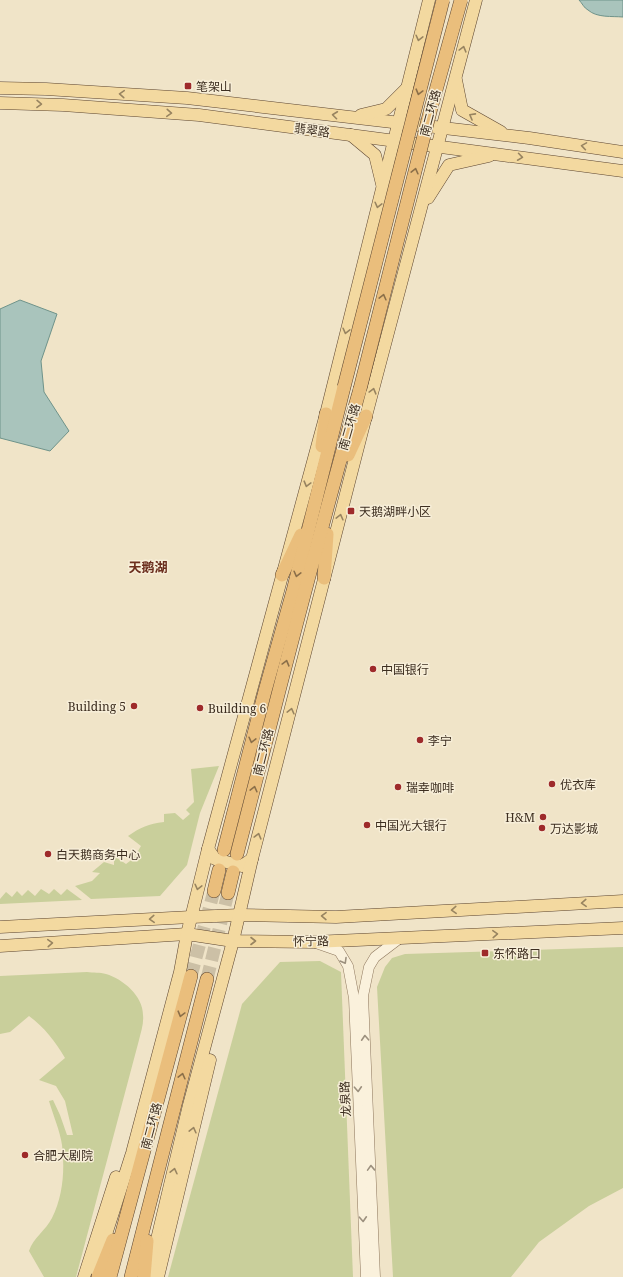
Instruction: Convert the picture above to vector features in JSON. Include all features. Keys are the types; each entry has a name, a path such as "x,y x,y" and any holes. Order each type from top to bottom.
{"highway":[{"name":"南二环路","path":"224,850 316,500 443,0"},
{"name":"南二环路","path":"238,854 282,677 331,491 360,389 431,108 461,0"},
{"path":"282,575 316,500 326,414"},
{"path":"331,491 366,416"},
{"path":"324,578 328,506"},
{"path":"214,891 219,870"},
{"path":"228,893 233,872"},
{"name":"南二环路","path":"110,1277 139,1171 185,974"},
{"name":"南二环路","path":"131,1277 207,979"},
{"path":"98,1277 139,1171"},
{"path":"144,1277 151,1201"}],"main road":[{"path":"93,1277 132,1153 185,974 187,934 208,849 326,414 429,0"},
{"path":"148,1277 189,1105 240,915 252,859 324,578 476,0"},
{"path":"456,77 462,110 506,135"},
{"name":"翡翠路","path":"0,88 46,89 187,98 506,135 623,152"},
{"path":"351,117 386,109 406,88"},
{"name":"翡翠路","path":"0,103 63,105 199,115 623,171"},
{"path":"351,135 375,155 382,186"},
{"path":"422,207 449,165 496,154"},
{"path":"208,849 215,859 242,866 252,859"},
{"name":"怀宁路","path":"6,927 240,915 336,917 623,901"},
{"path":"0,921 6,927"},
{"name":"怀宁路","path":"5,946 187,934 233,941 313,942 623,928"},
{"path":"0,953 5,946"},
{"path":"84,1277 129,1143 164,1007 185,974"},
{"path":"158,1277 215,1037 224,975"}],"street":[{"name":"龙泉路","path":"376,1277 363,996 369,967 375,957 400,938"},
{"name":"龙泉路","path":"313,942 339,951 348,966 354,998 366,1277"}],"green space":[{"path":"219,766 200,813 187,865 160,896 91,899 75,886 92,881 100,873 92,872 104,862 114,865 114,856 126,864 134,858 141,846 128,836 137,830 145,826 164,822 164,814 175,813 183,820 190,814 186,810 194,802 191,769"},
{"path":"41,889 49,894 54,889 61,895 67,889 82,900 0,904 0,899 6,892 12,897 17,891 22,896 28,890 35,896"},
{"path":"623,947 623,1188 589,1206 539,1242 511,1277 393,1277 377,987 385,967 392,958 405,954"},
{"path":"320,961 341,972 353,1277 168,1277 242,1004 280,962"},
{"path":"87,972 104,973 112,976 131,989 140,1001 143,1024 76,1277 44,1277 29,1251 33,1242 52,1218 56,1210 61,1192 63,1173 61,1140 49,1101 53,1100 67,1135 73,1135 65,1101 56,1086 39,1080 65,1058 49,1035 29,1016 10,1032 0,1034 0,976"}],"water":[{"path":"579,0 623,0 623,17 605,16 592,13 584,7"},
{"path":"20,300 57,314 41,361 44,392 69,431 50,451 0,438 0,309"}],"tunnel":[{"path":"191,976 214,891"},
{"path":"207,979 228,893"}],"place":[{"name":"笔架山","path":"188,86"},
{"name":"天鹅湖畔小区","path":"351,511"},
{"name":"中国银行","path":"373,669"},
{"name":"Building 5","path":"134,706"},
{"name":"Building 6","path":"200,708"},
{"name":"李宁","path":"420,740"},
{"name":"优衣库","path":"552,784"},
{"name":"瑞幸咖啡","path":"398,787"},
{"name":"H&M","path":"543,817"},
{"name":"中国光大银行","path":"367,825"},
{"name":"万达影城","path":"542,828"},
{"name":"白天鹅商务中心","path":"48,854"},
{"name":"东怀路口","path":"485,953"},
{"name":"合肥大剧院","path":"25,1155"}],"district":[{"name":"天鹅湖","path":"148,567"}]}
